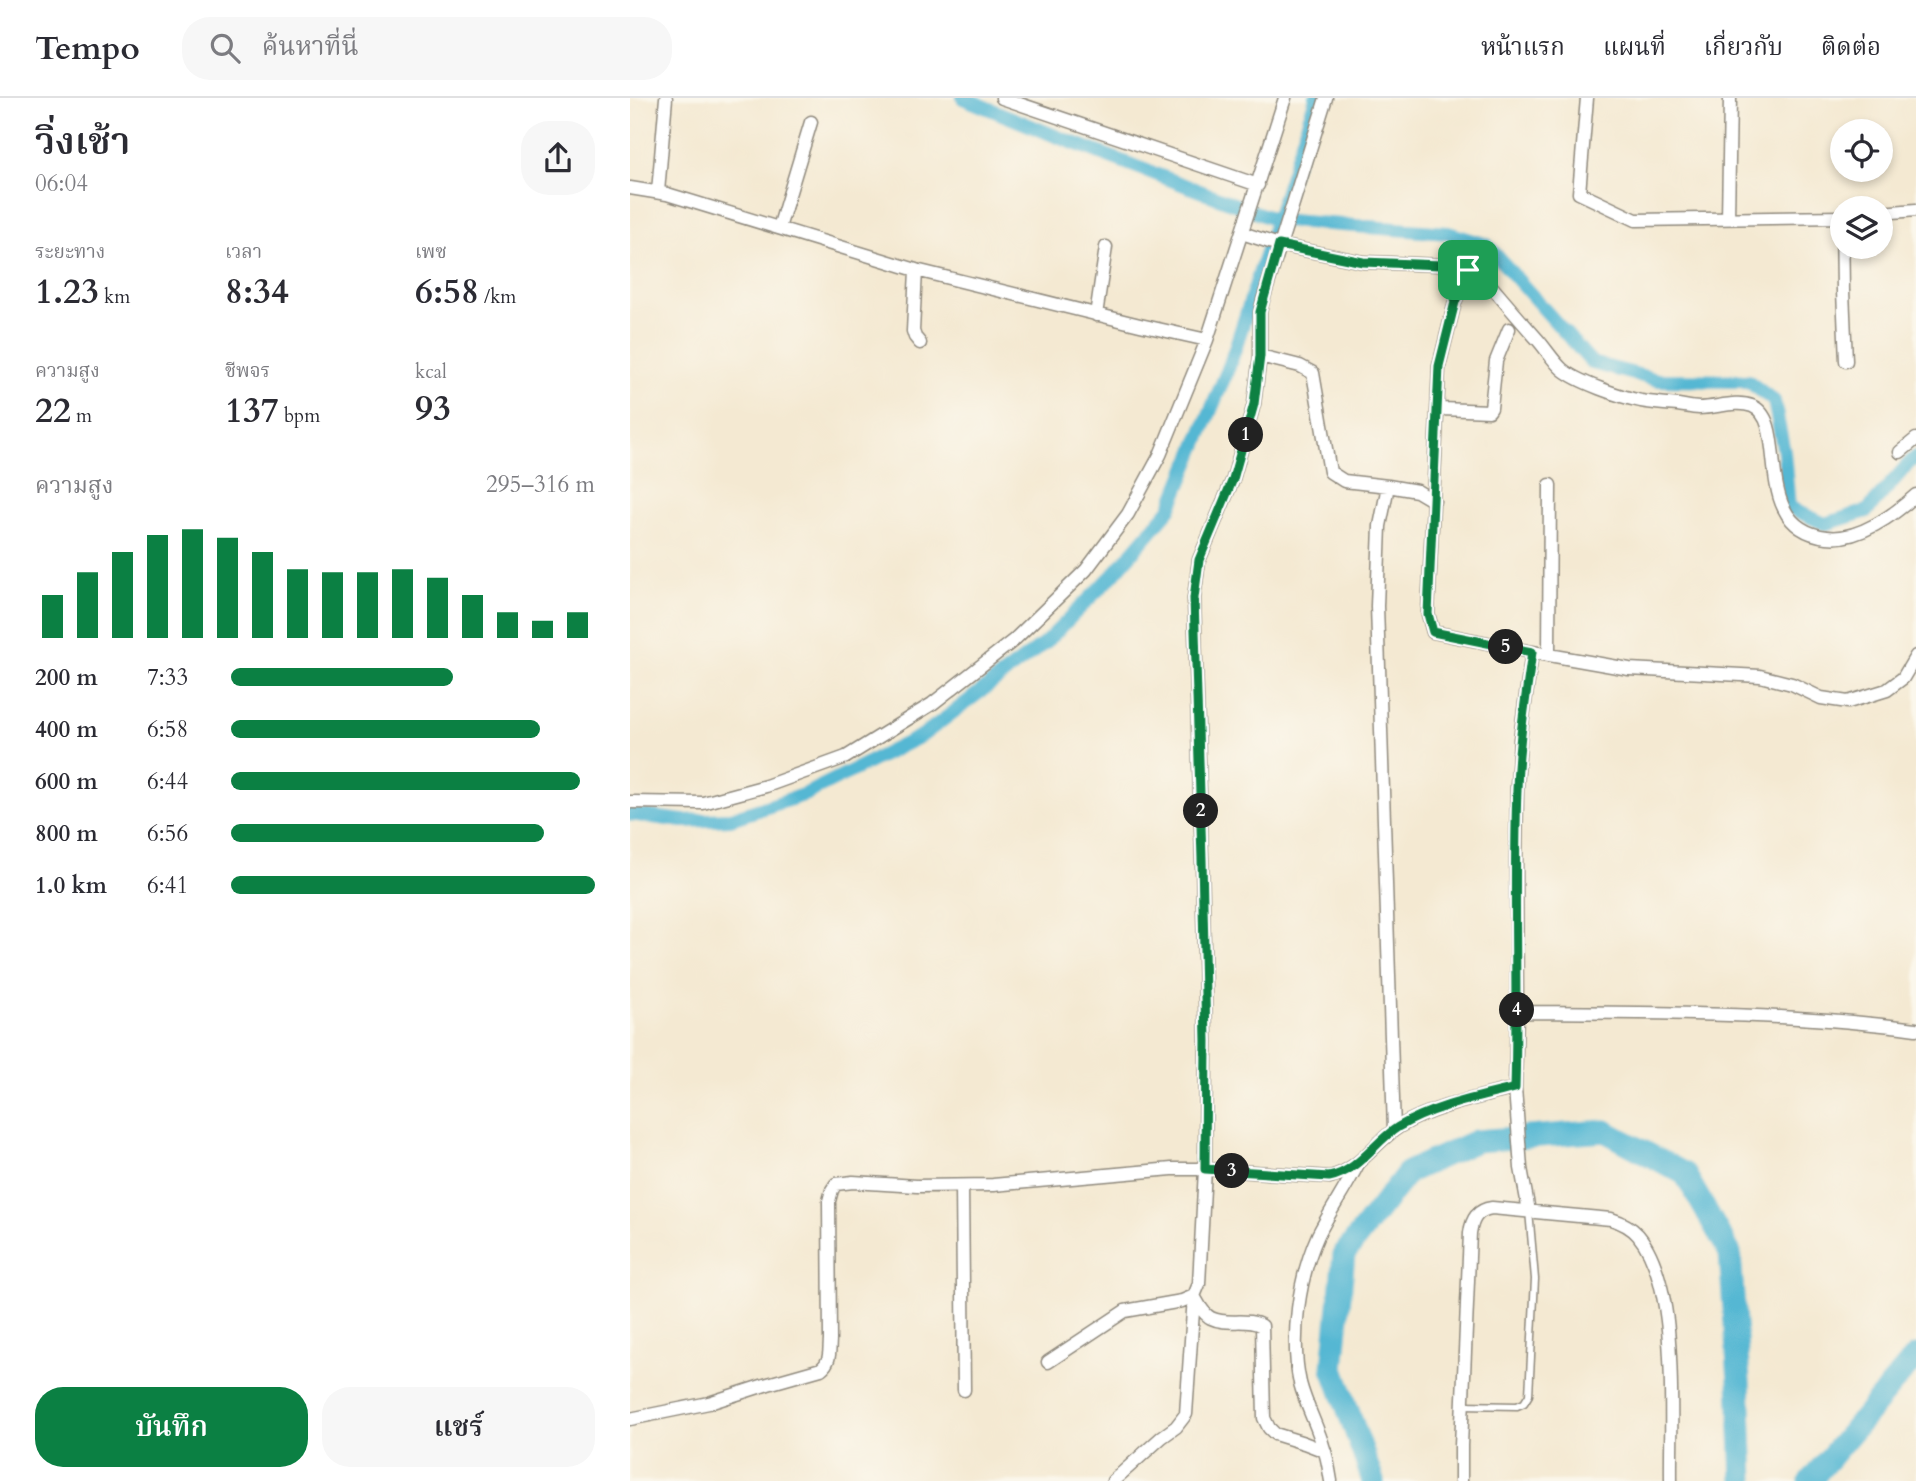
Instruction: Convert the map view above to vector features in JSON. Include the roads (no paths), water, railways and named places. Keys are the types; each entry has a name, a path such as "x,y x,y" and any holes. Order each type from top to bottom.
{"street":[{"path":"658,192 666,98"},
{"path":"1002,98 1256,189"},
{"path":"630,802 704,803 766,786 846,757 932,704 1014,640 1086,570 1128,514 1160,455 1208,340 1285,98"},
{"path":"1113,1481 1176,1427 1186,1414 1194,1296 1201,1276 1205,1169 1206,1041 1194,598 1199,560 1233,479 1248,430 1260,356 1260,312 1326,98"},
{"path":"1587,98 1578,192 1636,220 1830,217"},
{"path":"1728,219 1730,98"},
{"path":"779,228 811,122"},
{"path":"630,188 658,192 916,270 1208,340"},
{"path":"1893,212 1916,210"},
{"path":"1244,228 1363,262 1441,265 1468,270 1486,280 1563,369 1590,384 1639,401 1698,408 1750,405 1759,410 1768,425 1776,488 1788,515 1802,530 1815,536 1834,538 1853,535 1897,512 1916,495"},
{"path":"1096,315 1106,247"},
{"path":"1843,259 1846,361"},
{"path":"916,270 913,331 920,343"},
{"path":"1468,270 1455,302 1439,366 1428,614 1433,632 1629,669 1760,676 1792,684 1821,698 1848,702 1887,690 1903,678 1916,656"},
{"path":"1437,414 1443,409 1489,411 1496,361 1509,329"},
{"path":"1260,356 1300,366 1313,373 1330,472 1344,481 1417,491 1434,501"},
{"path":"1900,452 1916,439"},
{"path":"1388,485 1380,526 1377,606 1394,1130"},
{"path":"1549,485 1549,655"},
{"path":"1528,1211 1521,1168 1515,1088 1517,788 1520,739 1532,652"},
{"path":"1517,1012 1689,1014 1852,1020 1916,1029"},
{"path":"630,1419 709,1403 821,1369 827,1364 830,1340 829,1201 836,1184 853,1182 962,1186 1205,1169 1329,1177 1339,1175 1360,1161 1394,1130 1433,1111 1515,1088"},
{"path":"1331,1481 1325,1451 1299,1377 1297,1310 1318,1236 1360,1161"},
{"path":"962,1186 964,1390"},
{"path":"1461,1481 1469,1240 1472,1220 1487,1208 1611,1219 1638,1235 1654,1262 1662,1287 1668,1334 1671,1481"},
{"path":"1194,1296 1210,1318 1255,1322 1262,1326 1264,1418 1269,1428 1275,1434 1325,1451"},
{"path":"1048,1362 1125,1311 1182,1301 1194,1296"}],"lane":[{"path":"1463,1405 1517,1406 1524,1403 1529,1395 1535,1279 1528,1211"}],"waterway":[{"path":"963,98 1276,220 1448,233 1487,245 1592,363 1658,380 1748,381 1774,401 1784,452 1789,507 1825,524 1867,511 1916,457"},
{"path":"630,814 683,821 730,819 806,794 923,735 1045,643 1113,575 1170,509 1230,364 1316,98"},
{"path":"1373,1481 1333,1368 1344,1254 1408,1172 1476,1141 1605,1131 1685,1174 1730,1253 1743,1481"},
{"path":"1810,1481 1916,1356"}]}
